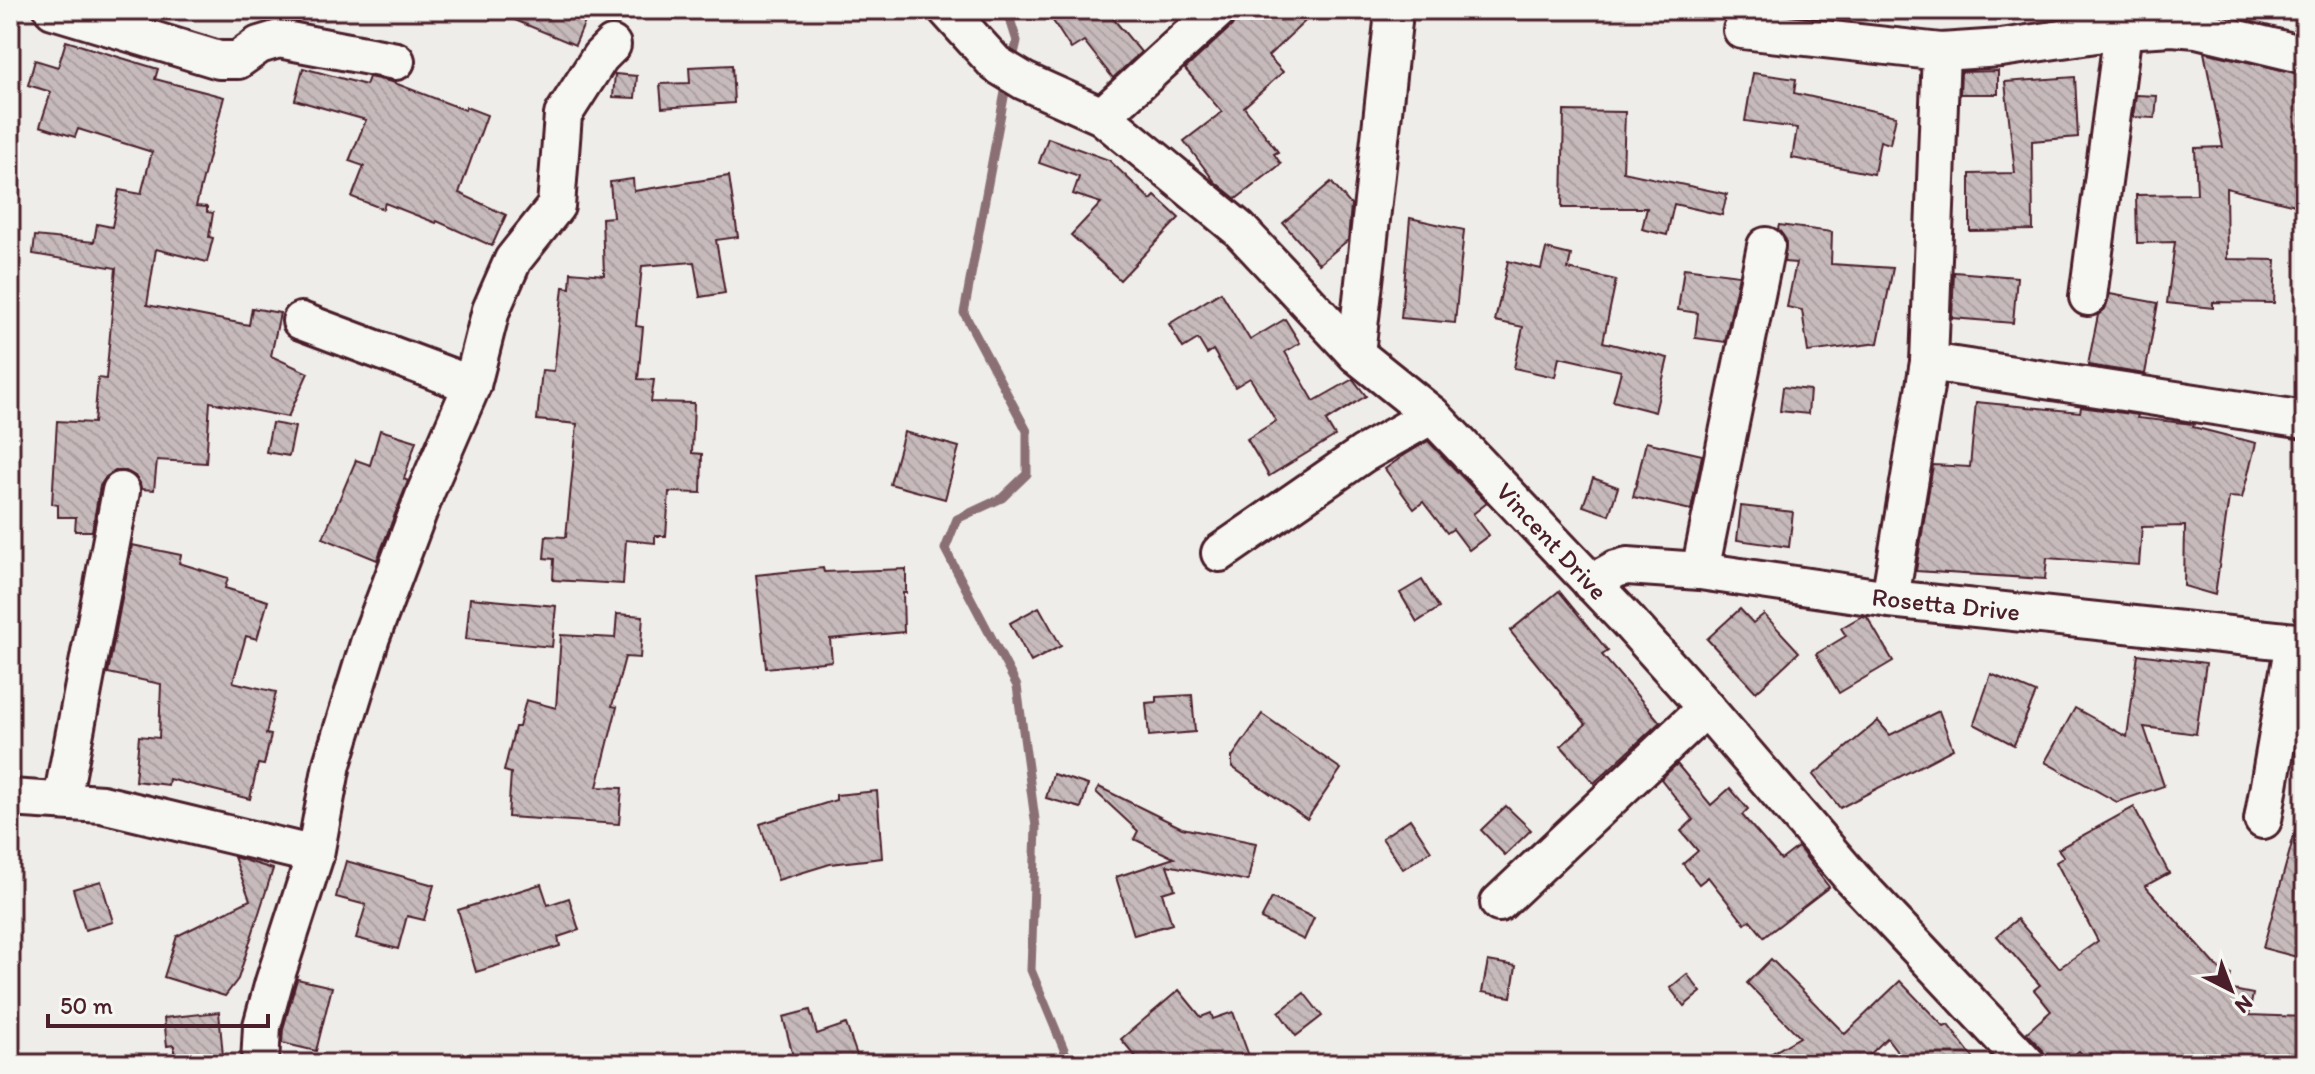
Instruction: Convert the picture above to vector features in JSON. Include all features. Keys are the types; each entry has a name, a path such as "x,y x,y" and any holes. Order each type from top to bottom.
{"street":[{"path":"53,10 219,60 238,60 259,45 279,39 396,61"},
{"name":"Vincent Drive","path":"947,10 1010,72 1102,116 1239,229 1356,354 1432,415 1706,708 1852,878 2027,1064"},
{"path":"1102,116 1218,10"},
{"path":"1356,354 1393,22 1391,10"},
{"path":"1742,30 1941,52 2001,48 2123,30 2172,27 2197,29 2305,55"},
{"path":"2088,297 2123,30"},
{"path":"260,1064 262,1026 315,855 332,764 371,637 426,491 472,385 491,310 513,260 556,206 563,115 600,57 612,45"},
{"path":"1890,599 1929,362 1941,52"},
{"path":"1700,571 1766,246"},
{"path":"301,321 472,385"},
{"path":"1929,362 2305,420"},
{"path":"1220,553 1363,454 1432,415"},
{"path":"62,800 121,491"},
{"name":"Rosetta Drive","path":"1591,583 1627,566 1700,571 1890,599 2300,643"},
{"path":"2263,820 2300,643"},
{"path":"1499,903 1706,708"},
{"path":"10,798 102,804 315,855"}],"building":[{"path":"491,10 590,10 575,45"},
{"path":"1046,10 1106,10 1141,52 1113,78 1084,41 1071,49"},
{"path":"1240,10 1317,10 1268,56 1283,72 1244,107 1278,152 1274,154 1281,164 1236,199 1215,182 1184,141 1222,112 1185,69 1232,26"},
{"path":"66,41 158,69 155,79 224,97 196,206 207,207 207,212 213,213 209,237 213,238 207,262 156,249 147,305 249,325 252,308 280,313 271,356 308,373 288,417 210,402 206,463 157,460 154,490 141,489 135,476 126,471 115,471 106,477 100,486 92,531 75,531 76,517 58,517 58,505 52,504 57,421 94,423 98,378 106,379 116,268 33,254 35,236 94,242 97,224 112,227 119,190 141,194 152,152 78,129 75,137 40,126 51,92 28,85 35,60 58,67"},
{"path":"2204,52 2305,75 2305,168 2295,205 2226,188 2227,259 2276,260 2274,303 2213,302 2213,308 2167,303 2175,242 2137,243 2136,195 2197,194 2195,148 2223,147"},
{"path":"732,65 734,103 662,108 660,84 690,83 689,67"},
{"path":"303,68 366,85 369,77 392,82 465,110 466,107 487,115 459,193 506,215 492,246 437,221 385,203 383,209 352,197 364,166 349,161 366,120 295,100"},
{"path":"1998,71 1998,94 1960,94 1961,72"},
{"path":"1753,73 1796,79 1794,93 1896,116 1890,144 1880,141 1874,174 1792,158 1797,128 1745,121"},
{"path":"615,74 637,76 635,98 613,97"},
{"path":"2075,77 2078,137 2032,141 2033,230 1970,231 1970,174 2015,173 2005,82"},
{"path":"2136,95 2157,96 2155,118 2133,117"},
{"path":"1564,111 1625,112 1623,172 1727,194 1722,215 1674,204 1667,235 1642,229 1647,208 1562,208"},
{"path":"1048,138 1109,160 1151,200 1155,196 1179,218 1120,280 1071,235 1101,203 1073,194 1079,177 1039,163"},
{"path":"729,176 738,237 716,240 725,293 700,297 694,262 642,266 636,326 643,327 638,379 654,380 651,402 694,403 692,453 702,454 701,493 669,492 666,536 655,536 655,543 626,540 623,584 553,580 554,559 544,558 546,536 566,537 577,424 537,420 542,370 554,371 563,287 570,288 571,272 604,275 602,218 613,217 610,182 633,179 634,191"},
{"path":"1331,182 1351,205 1348,240 1319,264 1283,223"},
{"path":"1410,218 1464,230 1455,323 1401,318"},
{"path":"1779,225 1832,232 1831,264 1893,268 1878,343 1808,352 1802,310 1787,307 1796,263 1784,262 1786,240 1778,229"},
{"path":"1546,249 1571,255 1568,269 1616,280 1603,342 1668,358 1655,412 1613,401 1621,371 1559,357 1555,377 1514,368 1523,327 1495,321 1508,261 1541,269"},
{"path":"1684,268 1739,275 1725,342 1695,338 1698,313 1678,310"},
{"path":"1954,272 2017,277 2013,323 1952,318"},
{"path":"1221,292 1250,340 1285,319 1300,343 1285,352 1314,401 1353,379 1366,396 1326,421 1335,436 1269,476 1247,439 1276,421 1250,378 1235,387 1213,350 1207,354 1198,339 1183,348 1169,324"},
{"path":"2110,294 2158,303 2145,374 2088,365 2098,315 2105,309"},
{"path":"1783,387 1810,390 1808,414 1780,411"},
{"path":"1976,402 2080,412 2081,407 2138,415 2137,418 2194,424 2193,427 2256,443 2242,498 2229,497 2215,595 2184,586 2185,526 2142,527 2139,565 2047,558 2045,579 1916,571 1933,465 1970,467"},
{"path":"272,423 295,427 289,456 266,452"},
{"path":"380,430 416,441 404,479 408,481 377,560 323,538 356,460 370,465"},
{"path":"904,432 959,447 945,499 890,484"},
{"path":"1428,441 1487,503 1473,514 1489,535 1469,550 1453,529 1447,533 1423,502 1414,509 1385,469"},
{"path":"1646,442 1702,455 1691,510 1633,497"},
{"path":"1593,478 1618,487 1609,515 1583,506"},
{"path":"1741,506 1793,512 1789,547 1737,540"},
{"path":"132,545 181,555 179,563 228,578 225,588 268,601 257,639 246,636 233,682 276,692 266,734 271,735 264,765 258,764 250,799 169,779 168,785 135,781 139,736 159,738 161,684 108,673"},
{"path":"823,568 824,572 906,569 904,632 830,639 832,661 766,668 756,575"},
{"path":"1422,580 1439,608 1417,622 1400,593"},
{"path":"1559,591 1608,651 1602,655 1660,722 1594,783 1561,746 1586,724 1510,631"},
{"path":"470,598 556,606 552,647 466,639"},
{"path":"1039,607 1061,646 1031,662 1010,623"},
{"path":"1740,609 1753,623 1764,614 1799,652 1756,692 1707,639"},
{"path":"617,614 643,616 640,658 625,657 612,706 617,707 597,787 622,788 619,824 508,817 511,773 504,771 515,727 519,727 526,700 556,708 561,635 615,638"},
{"path":"1862,616 1867,617 1893,661 1839,693 1816,654 1846,636 1841,628"},
{"path":"2138,654 2206,663 2196,734 2144,727 2164,786 2117,802 2045,762 2075,708 2127,737"},
{"path":"1991,674 2036,693 2014,745 1974,724"},
{"path":"1192,695 1195,732 1149,736 1146,703 1156,702 1156,697"},
{"path":"1939,711 1953,749 1840,808 1813,775 1878,721 1890,735"},
{"path":"1262,714 1341,769 1307,819 1232,767 1232,757"},
{"path":"1677,764 1711,805 1730,788 1748,809 1742,815 1781,860 1798,847 1829,887 1764,937 1750,920 1745,924 1708,877 1699,884 1683,864 1698,851 1681,831 1693,820 1661,779"},
{"path":"1053,774 1088,785 1081,808 1046,798"},
{"path":"1099,787 1182,828 1256,843 1248,881 1167,865 1175,889 1162,893 1172,924 1134,935 1116,877 1174,858 1134,839 1138,831 1096,792"},
{"path":"877,791 882,858 830,864 778,880 760,824 836,800 836,795"},
{"path":"1506,806 1531,830 1505,855 1481,830"},
{"path":"2134,807 2169,873 2145,886 2222,972 2231,974 2228,989 2253,994 2249,1015 2305,1017 2305,1064 2091,1064 2079,1051 2064,1064 2048,1064 2043,1050 2026,1033 2051,1011 2034,990 2040,985 1997,936 2017,919 2059,968 2098,941 2056,862 2064,857 2058,849"},
{"path":"1410,819 1431,851 1403,869 1382,838"},
{"path":"2298,821 2305,822 2305,928 2297,957 2263,948"},
{"path":"234,857 273,869 238,979 225,996 164,977 177,936 250,900"},
{"path":"346,861 434,885 424,920 407,916 398,949 356,938 366,905 336,897"},
{"path":"101,881 113,922 85,930 73,889"},
{"path":"541,884 548,905 569,898 579,930 558,937 560,946 476,972 458,910"},
{"path":"1272,898 1314,918 1304,940 1261,919"},
{"path":"1771,959 1845,1034 1900,981 1944,1027 1948,1025 1978,1064 1907,1064 1887,1038 1860,1064 1753,1064 1800,1037 1747,983"},
{"path":"1488,961 1516,966 1511,997 1482,992"},
{"path":"1687,974 1701,992 1684,1006 1670,988"},
{"path":"297,979 332,987 316,1051 282,1043"},
{"path":"1179,990 1201,1017 1211,1013 1213,1019 1233,1012 1250,1059 1237,1064 1142,1064 1121,1039"},
{"path":"1304,993 1322,1016 1296,1036 1279,1012"},
{"path":"810,1010 817,1034 846,1024 860,1064 795,1064 783,1017"},
{"path":"219,1012 223,1056 174,1060 174,1045 167,1046 164,1018"}],"waterway":[{"path":"1001,10 1008,13 1017,41 1012,63"},
{"path":"1007,81 964,313 1027,431 1027,474 1002,498 957,519 945,549 1017,686 1036,827 1031,970 1070,1064"}]}
